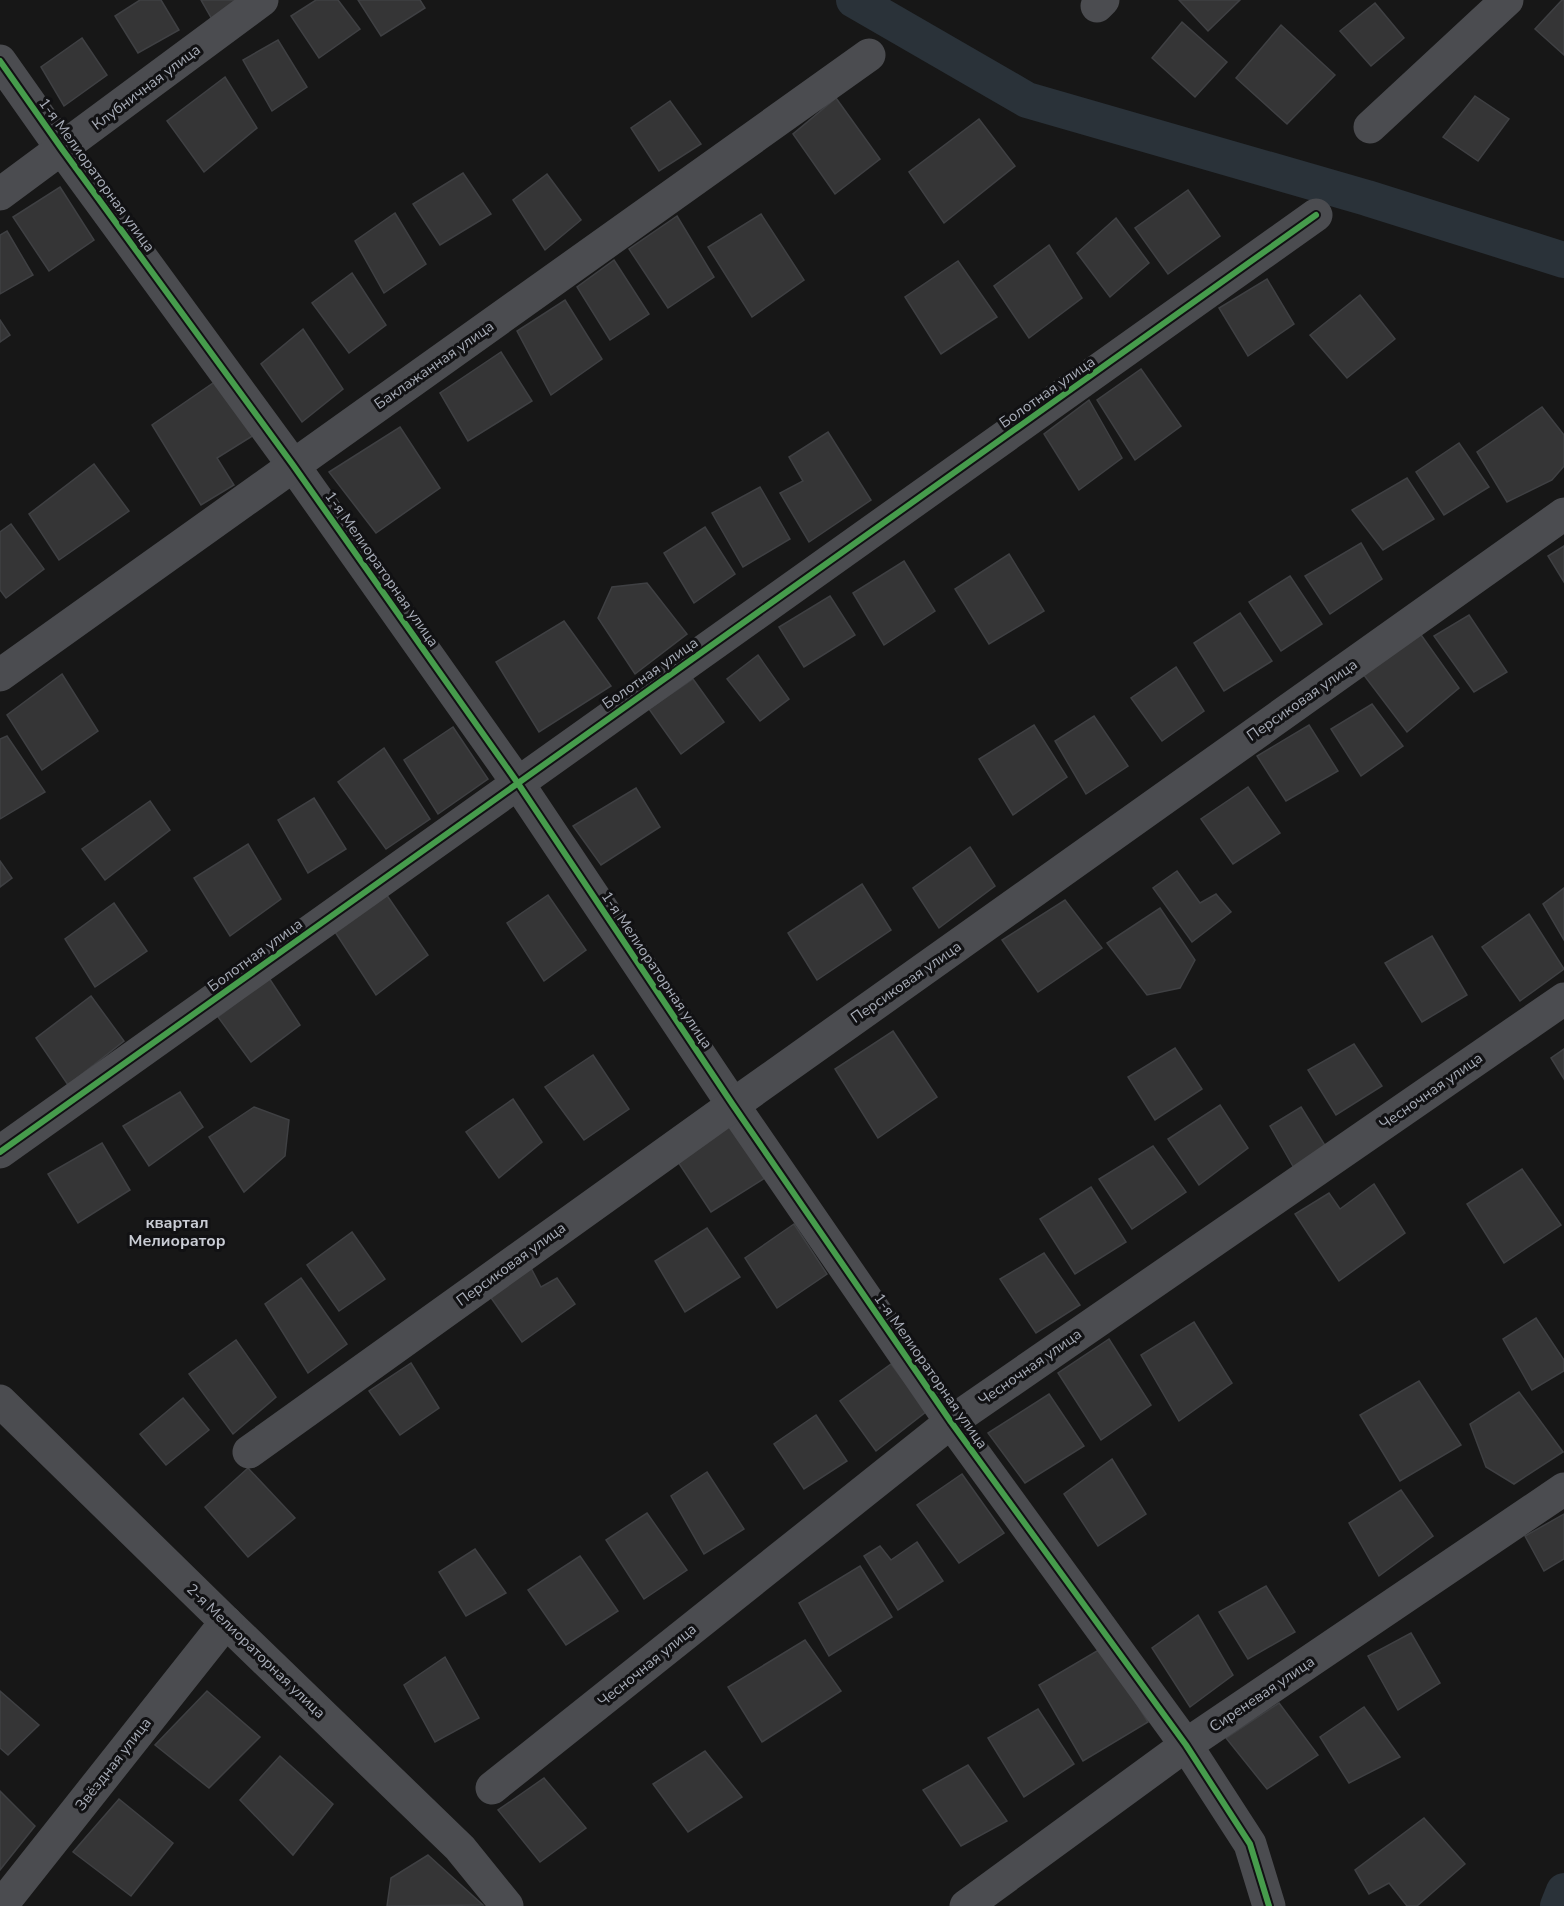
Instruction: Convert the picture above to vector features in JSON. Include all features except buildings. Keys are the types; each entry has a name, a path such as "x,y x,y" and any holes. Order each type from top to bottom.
{"street":[{"name":"Клубничная улица","path":"0,194 262,0"},
{"path":"1370,127 1507,0"},
{"name":"Баклажанная улица","path":"0,675 868,56"},
{"name":"1-я Мелиораторная улица","path":"0,61 293,465 517,782 733,1105 951,1422 1186,1745 1250,1844 1269,1906"},
{"name":"Болотная улица","path":"0,1152 1316,215"},
{"name":"Персиковая улица","path":"249,1452 1564,514"},
{"name":"Чесночная улица","path":"492,1788 951,1422 1564,999"},
{"name":"2-я Мелиораторная улица","path":"0,1401 460,1848 507,1906"},
{"name":"Сиреневая улица","path":"966,1906 1186,1745 1564,1489"},
{"name":"Звёздная улица","path":"1,1906 226,1622"}],"waterway":[{"path":"854,0 1027,100 1367,198 1564,260"},
{"path":"1558,1906 1564,1891"}],"cycle path":[{"path":"0,61 293,465 517,782 733,1105 951,1422 1186,1745 1250,1844 1269,1906"},
{"path":"0,1152 1316,215"}],"district":[{"name":"квартал Мелиоратор","path":"177,1232"}]}
